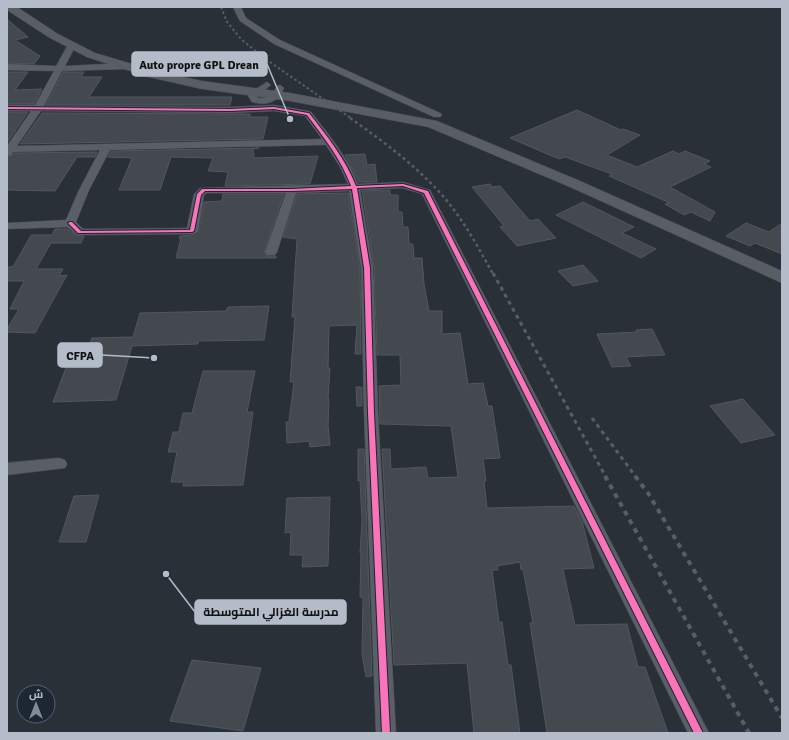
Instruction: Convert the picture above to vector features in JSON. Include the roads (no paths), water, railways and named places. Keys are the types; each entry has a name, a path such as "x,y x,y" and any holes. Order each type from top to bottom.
{"main road":[{"path":"10,7 54,36 91,55 125,66 202,85 432,124 575,184 782,278"},
{"path":"27,7 76,38 93,46 162,67 267,95 415,108 437,115 504,143 782,267"}],"street":[{"path":"237,7 243,19 277,42 437,115"},
{"path":"8,150 38,108 72,45"},
{"path":"7,59 18,66"},
{"path":"7,67 18,66 59,68 125,66"},
{"path":"7,108 231,110 267,95 274,108 308,114 330,142 350,176 354,187 367,268 371,413 386,733"},
{"path":"8,150 330,142"},
{"path":"70,223 84,190 106,147"},
{"path":"7,226 70,223 80,232 192,231 199,194 204,190 292,190 403,185 426,192 699,733"},
{"path":"271,252 292,190"},
{"path":"7,469 60,464"}],"railway":[{"path":"221,7 227,22 241,39 264,58 352,119"},
{"path":"350,118 398,154 432,184 450,204 463,223 493,274"},
{"path":"493,273 606,477"},
{"path":"592,418 636,477"},
{"path":"605,476 749,733"},
{"path":"635,476 648,493 782,718"}],"place":[{"name":"Auto propre GPL Drean","path":"290,119"},
{"name":"CFPA","path":"154,358"},
{"name":"مدرسة الغزالي المتوسطة","path":"166,574"}]}
